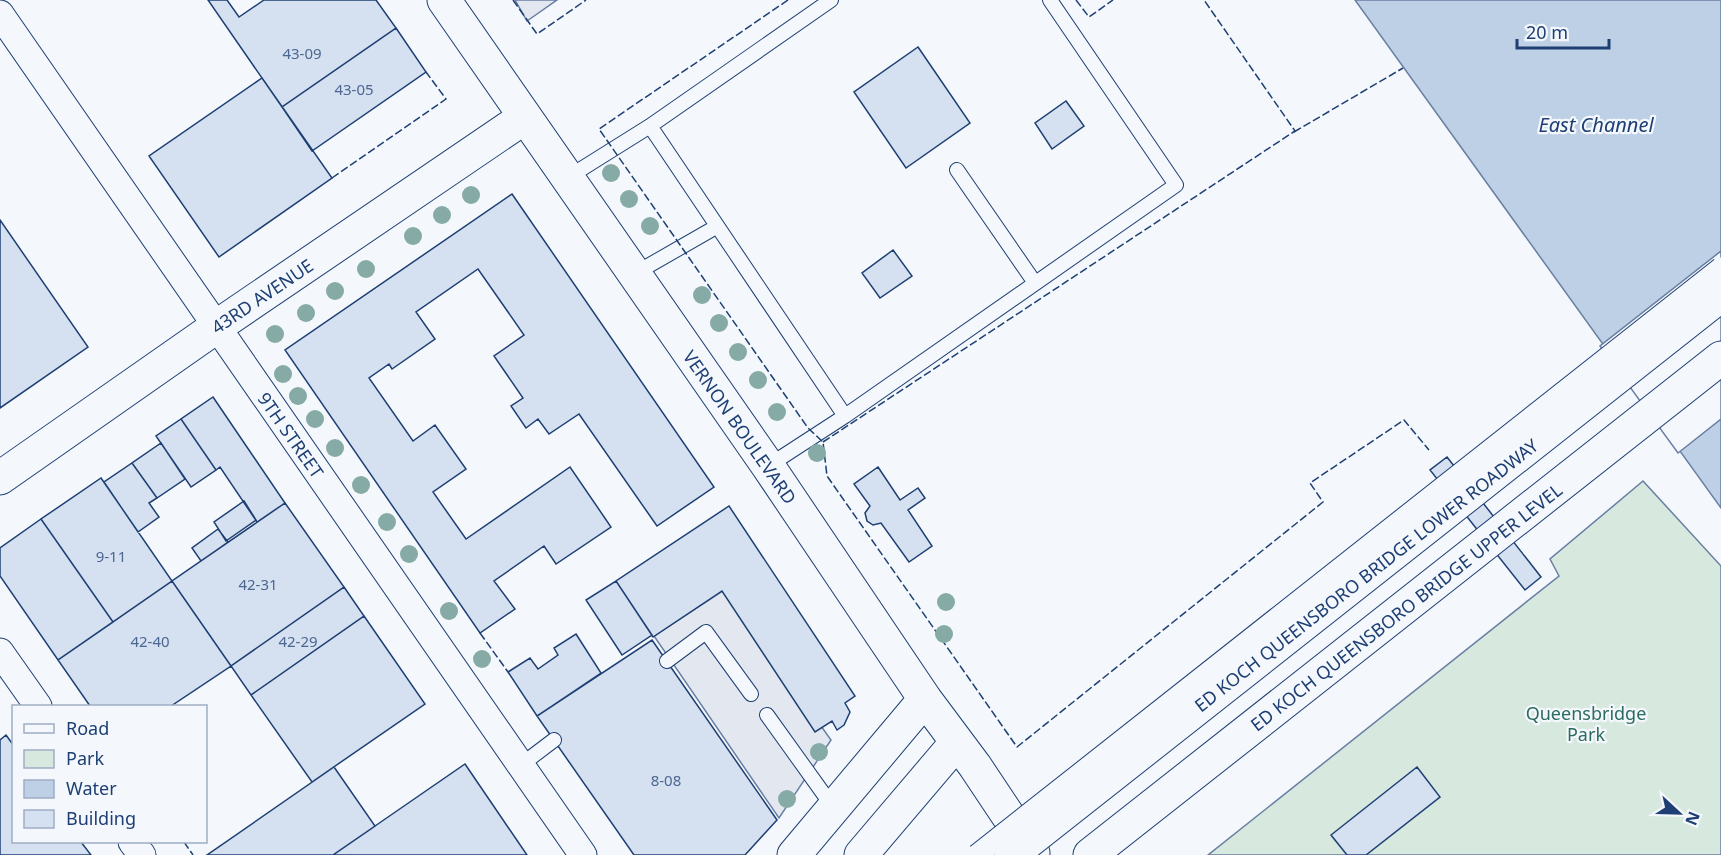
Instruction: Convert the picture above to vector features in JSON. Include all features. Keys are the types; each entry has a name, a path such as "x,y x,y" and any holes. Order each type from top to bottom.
{"main road":[{"name":"VERNON BOULEVARD","path":"444,0 768,466 925,699 1034,855"},
{"name":"43RD AVENUE","path":"0,478 216,327 525,117"},
{"name":"ED KOCH QUEENSBORO BRIDGE LOWER ROADWAY","path":"1011,855 1721,295"},
{"name":"ED KOCH QUEENSBORO BRIDGE UPPER LEVEL","path":"1034,855 1721,314"},
{"name":"ED KOCH QUEENSBORO BRIDGE UPPER LEVEL","path":"1090,855 1721,358"},
{"path":"1119,855 1721,380"},
{"path":"794,855 925,699"},
{"path":"861,855 957,742"}],"street":[{"name":"9TH STREET","path":"0,14 583,855"},
{"path":"977,855 1721,268"},
{"path":"0,652 37,705"},
{"path":"133,843 142,855"}],"lane":[{"path":"567,178 650,126 831,0"},
{"path":"768,466 845,416 1176,185 1050,0"},
{"path":"650,126 845,416"},
{"path":"957,170 1035,283"},
{"path":"634,274 716,227"},
{"path":"667,661 706,632 751,694"},
{"path":"767,716 833,807"},
{"path":"521,765 554,741"}],"green space":[{"name":"Queensbridge Park","path":"1643,481 1721,566 1721,855 1208,855 1559,576 1550,559"}],"shaded area":[{"path":"515,0 557,0 527,21"},
{"path":"724,590 831,740 779,818 654,636"}],"water":[{"name":"East Channel","path":"1355,0 1721,0 1721,508"}],"pier":[{"path":"1721,251 1721,419 1678,453 1600,346"}],"building":[{"path":"208,0 227,0 239,17 264,0 376,0 396,28 282,107"},
{"path":"396,28 426,72 312,151 282,107"},
{"path":"918,47 970,123 906,168 854,92"},
{"path":"262,78 332,178 219,257 149,156"},
{"path":"1066,101 1084,126 1052,149 1035,123"},
{"path":"512,194 714,487 657,526 579,414 549,434 538,419 526,428 511,406 523,398 494,356 524,335 478,269 416,312 435,339 392,369 389,364 369,378 413,441 435,425 466,469 433,492 466,539 570,467 611,527 556,564 544,546 494,581 515,609 480,633 285,350"},
{"path":"0,220 88,347 0,408"},
{"path":"893,250 912,276 880,298 862,273"},
{"path":"213,397 285,503 257,522 220,467 216,470 181,419"},
{"path":"181,419 216,470 191,487 156,436"},
{"path":"161,443 185,479 157,498 132,463"},
{"path":"1447,457 1541,577 1525,590 1430,470"},
{"path":"132,463 157,498 149,503 159,517 138,532 104,482"},
{"path":"878,467 900,500 918,488 925,498 908,510 932,546 909,562 881,523 873,525 867,521 865,513 870,506 854,484"},
{"path":"101,478 172,581 113,622 41,519"},
{"path":"244,501 256,520 226,541 214,522"},
{"path":"285,503 344,587 231,666 172,581"},
{"path":"729,506 855,696 845,703 850,712 844,725 837,730 832,721 815,732 722,591 653,637 616,581"},
{"path":"41,519 113,622 58,660 0,576 0,548"},
{"path":"218,529 228,542 201,561 192,548"},
{"path":"172,581 231,666 172,705 89,705 58,660"},
{"path":"616,581 652,635 622,655 586,600"},
{"path":"344,587 364,616 251,695 231,666"},
{"path":"364,616 425,704 312,782 251,695"},
{"path":"576,634 601,673 537,716 508,672 530,658 538,669 558,655 554,648"},
{"path":"652,640 777,820 745,855 634,855 537,716"},
{"path":"6,735 12,743 12,843 82,843 91,855 0,855 0,740"},
{"path":"465,764 527,855 333,855 375,826"},
{"path":"334,767 375,826 333,855 207,855"},
{"path":"1417,767 1440,797 1366,855 1347,855 1331,835"}],"fence":[{"path":"513,0 537,34 586,0"},
{"path":"788,0 599,129 808,428 823,442 827,476 1017,747 1323,502 1310,483 1404,420 1429,450"},
{"path":"1076,0 1089,17 1113,0"},
{"path":"823,442 1295,131 1204,0"},
{"path":"1294,132 1403,68"},
{"path":"332,178 446,99 426,72"},
{"path":"480,633 508,672"},
{"path":"185,843 193,855"}]}
